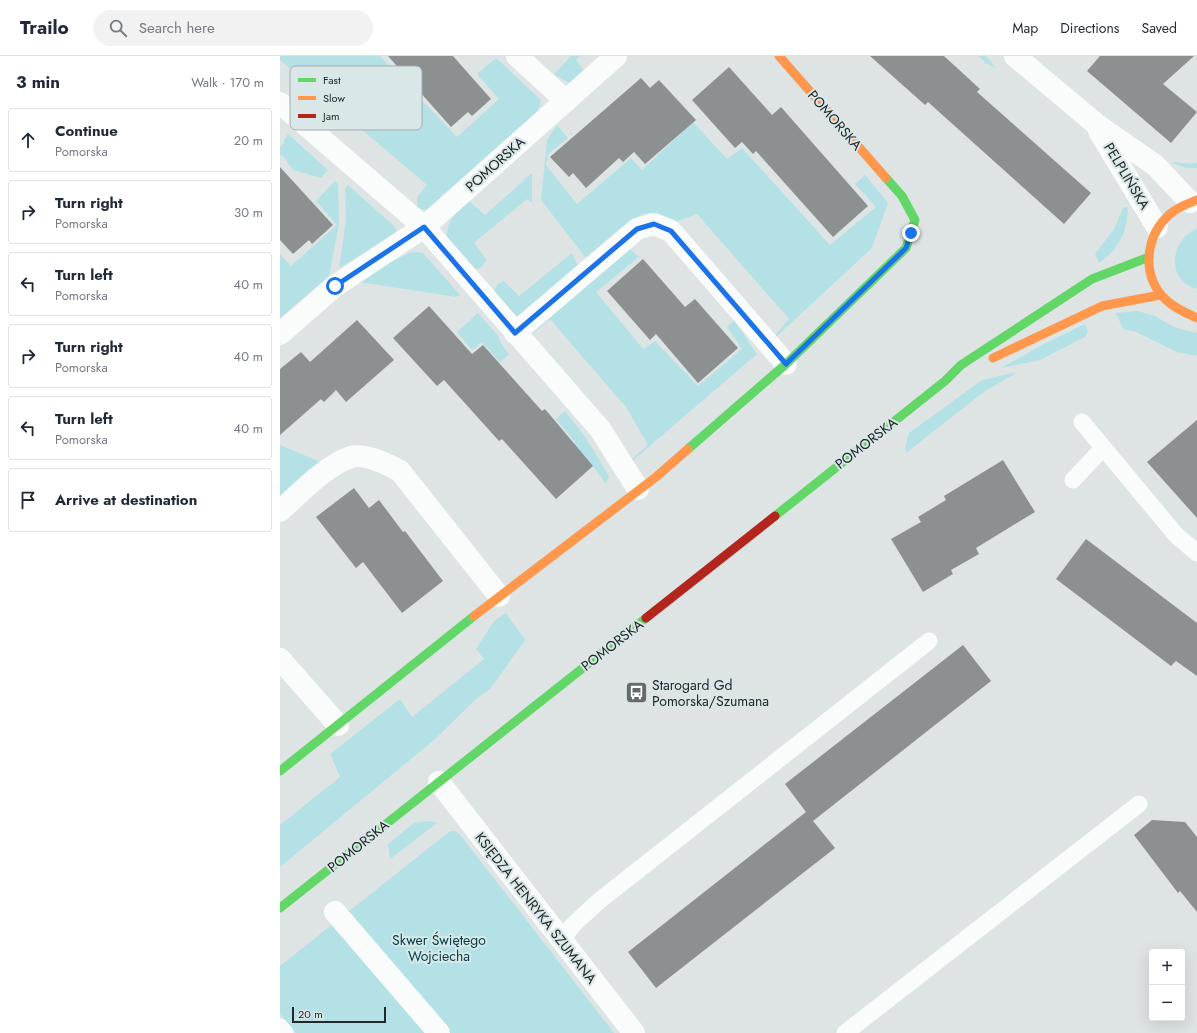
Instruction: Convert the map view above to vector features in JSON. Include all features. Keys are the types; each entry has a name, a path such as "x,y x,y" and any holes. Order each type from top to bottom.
{"street":[{"path":"517,56 566,101"},
{"name":"POMORSKA","path":"280,334 335,286 424,227 616,56"},
{"name":"POMORSKA","path":"280,771 499,596 638,489 656,477 786,364 906,248 915,220 902,196 779,56"},
{"name":"PELPLIŃSKA","path":"1015,56 1096,124 1155,165 1194,201"},
{"path":"280,103 290,112"},
{"name":"PELPLIŃSKA","path":"1096,124 1157,227"},
{"path":"311,130 424,227 600,429 638,489"},
{"path":"1194,201 1172,212 1157,227 1151,242 1148,257 1152,277 1160,295 1178,311 1197,318"},
{"path":"515,333 637,229 654,224 671,231 786,364"},
{"name":"POMORSKA","path":"280,908 945,381 961,365 1092,279 1148,257"},
{"name":"POMORSKA","path":"945,381 1102,306 1160,295"},
{"path":"280,511 329,468 351,457 378,459 400,471 499,596"},
{"path":"280,659 338,725"},
{"name":"KSIĘDZA HENRYKA SZUMANA","path":"439,782 634,1033"},
{"path":"335,912 439,1033"}],"lane":[{"path":"1082,422 1176,535 1197,553"},
{"path":"1073,480 1103,448"},
{"path":"561,940 575,923 599,901 929,640"},
{"path":"845,1033 1139,804"},
{"path":"280,1027 285,1033"}],"green space":[{"path":"280,56 380,56 390,66 290,66 290,69 280,60"},
{"path":"571,56 580,56 576,60 587,75 574,86 554,74"},
{"path":"978,56 986,56 996,68 987,64"},
{"path":"496,58 541,100 538,111 475,173 429,210 417,207 417,197 427,185 362,130 422,130 422,100 457,137 499,99 477,74"},
{"path":"693,122 727,159 742,148 830,245 876,207 855,184 865,175 888,203 872,248 777,336 775,335 789,319 697,214 676,222 657,214 643,214 626,224 586,258 541,200 547,140 557,125 568,138 548,154 546,165 577,204 631,158 642,170"},
{"path":"288,134 328,170 321,178 293,170 282,155 280,156 280,147 284,143 284,140"},
{"path":"1197,162 1197,168 1187,168 1172,163 1191,164"},
{"path":"532,173 532,203 527,199 474,243 487,260 480,268 475,269 447,242 448,228 452,218 469,201 485,215"},
{"path":"335,181 338,184 339,224 329,276 280,318 280,254 291,266 337,225 316,201"},
{"path":"348,185 396,228 395,233 339,268 346,220 345,188"},
{"path":"1128,207 1126,224 1121,239 1112,251 1099,263 1095,254 1114,229 1123,208"},
{"path":"1197,228 1197,289 1187,285 1180,278 1176,270 1175,260 1181,242 1188,234"},
{"path":"626,246 639,257 596,292 643,349 655,341 698,386 742,349 727,327 734,320 757,354 631,462 632,459 648,445 626,407 550,319 531,335 528,329"},
{"path":"409,253 423,253 460,295 456,297 353,281"},
{"path":"572,253 578,266 518,316 512,313 492,294 498,284 504,281 519,296"},
{"path":"1137,311 1155,316 1174,327 1197,333 1197,356 1177,352 1136,332 1123,329 1116,313"},
{"path":"478,313 499,337 500,342 509,354 500,362 482,342 472,350 457,332"},
{"path":"1085,324 1088,331 1085,337 1040,360 1001,368 1042,345"},
{"path":"1018,372 985,391 907,452 905,448 909,433 982,380"},
{"path":"565,411 586,438 609,476 606,484 593,466 573,444 575,442 556,419"},
{"path":"280,445 323,463 280,498"},
{"path":"506,613 525,640 491,688 475,700 434,740 280,867 280,825 340,777 330,754 400,699 412,717 484,659 476,649 494,621"},
{"path":"431,821 437,823 390,859 388,844 414,823"},
{"name":"Skwer Świętego Wojciecha","path":"450,831 456,831 461,836 614,1033 296,1033 280,1014 280,966"}],"building":[{"path":"388,56 453,56 491,99 472,116 468,112 451,127 422,94 422,66 397,66"},
{"path":"870,56 944,56 980,89 977,92 1091,193 1064,224 928,102 925,105"},
{"path":"1100,56 1194,56 1163,84 1197,112 1171,143 1087,71"},
{"path":"729,67 772,115 781,107 868,206 833,237 756,151 753,154 742,142 735,148 692,100"},
{"path":"641,78 650,88 659,80 696,120 645,164 634,152 623,162 619,158 586,188 573,173 569,177 550,157"},
{"path":"280,167 333,225 312,244 309,240 293,254 280,240"},
{"path":"643,259 685,307 695,299 738,348 698,383 656,334 650,340 607,291"},
{"path":"429,306 472,354 483,345 542,411 545,409 593,466 556,499 502,439 499,441 444,380 437,386 393,338"},
{"path":"357,320 394,360 346,402 336,390 324,402 321,399 280,435 280,369 301,352 310,362"},
{"path":"1197,420 1197,518 1147,462"},
{"path":"1003,460 1035,512 976,548 979,554 951,570 953,574 923,592 891,539 921,522 918,517 946,500 944,496"},
{"path":"354,488 369,508 379,500 443,581 402,613 363,562 356,568 316,517"},
{"path":"1086,539 1197,623 1197,676 1176,661 1171,666 1056,579"},
{"path":"963,645 991,681 813,821 835,848 656,988 628,952 806,812 785,784"},
{"path":"1152,820 1185,822 1197,837 1197,912 1180,891 1178,893 1134,835"}],"traffic: fast":[{"path":"688,449 786,364 906,248 915,220 902,196 886,178"},
{"path":"775,516 945,381 961,365 1092,279 1149,257"},
{"path":"280,771 474,616"},
{"path":"280,908 646,618"}],"traffic: slow":[{"path":"779,56 886,178"},
{"path":"1197,200 1176,209 1162,223 1155,233 1149,256 1149,267 1152,279 1157,289 1172,305 1197,318"},
{"path":"993,358 1102,306 1160,295"},
{"path":"474,616 656,477 688,449"}],"traffic: jam":[{"path":"646,618 775,516"}],"place":[{"name":"Starogard Gd Pomorska/Szumana","path":"637,693"}],"route":[{"path":"335,286 424,227 515,333 637,229 654,224 671,231 786,364 906,248 911,233"}]}
